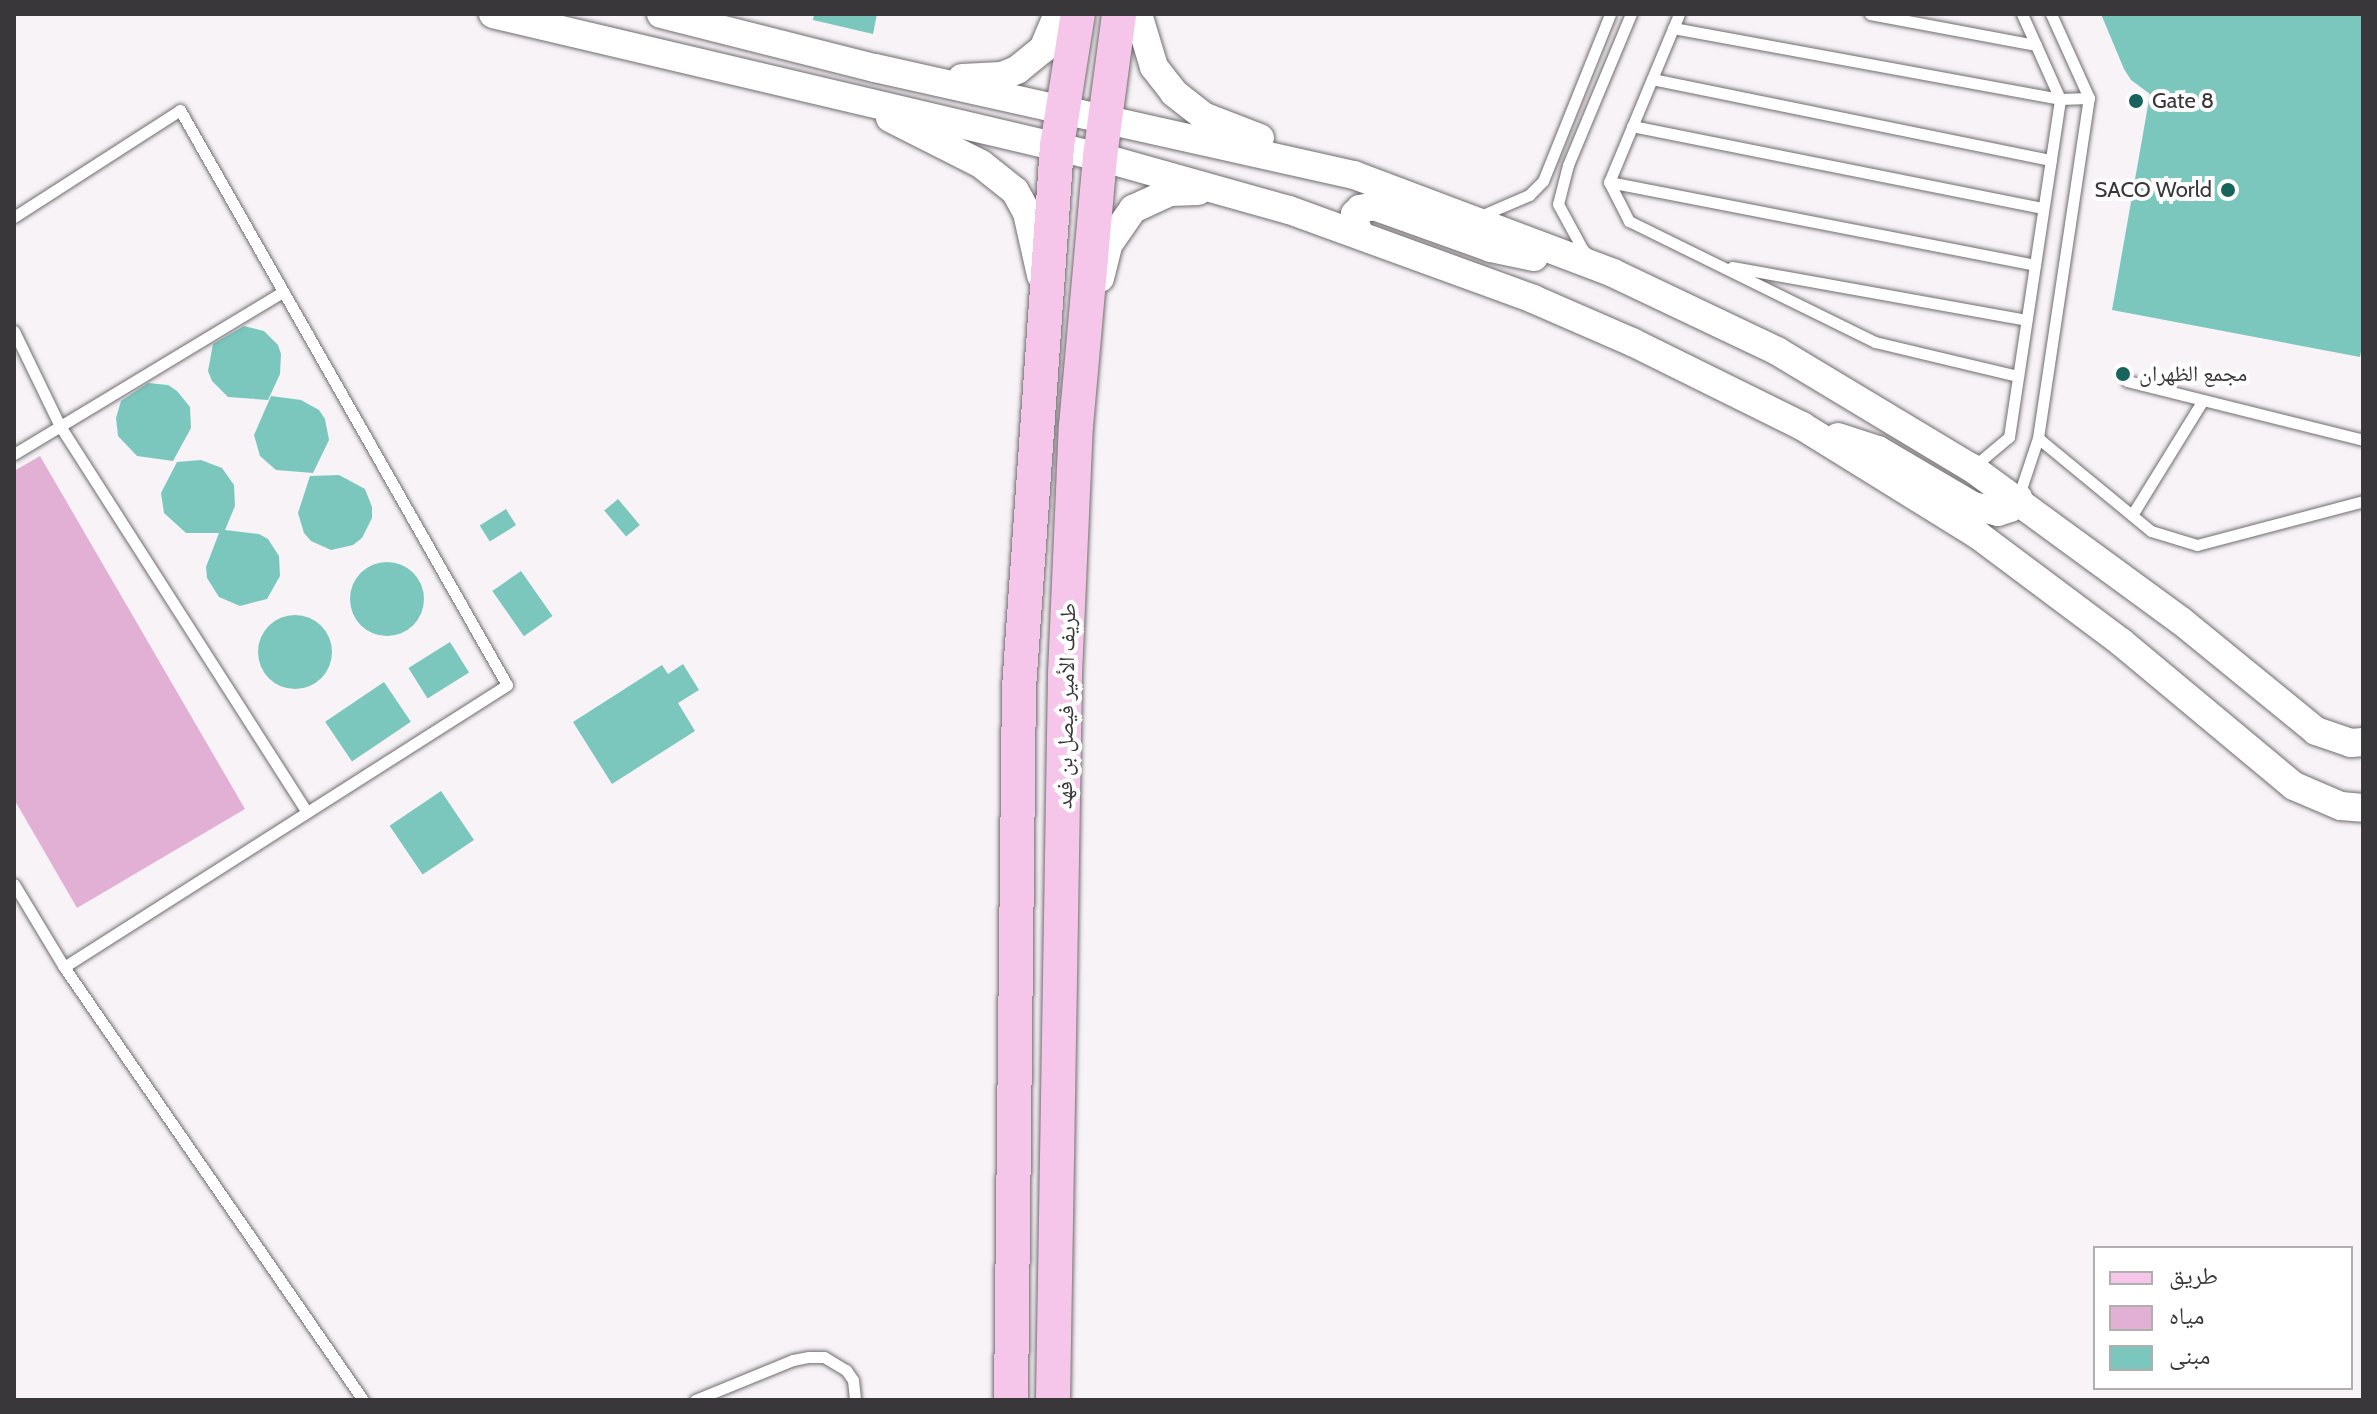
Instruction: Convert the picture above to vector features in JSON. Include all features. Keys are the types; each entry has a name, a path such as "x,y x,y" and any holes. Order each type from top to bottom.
{"main road":[{"name":"طريف الأمير فيصل بن فهد","path":"1011,1400 1019,688 1057,146 1078,14"},
{"name":"طريف الأمير فيصل بن فهد","path":"1053,1400 1065,674 1076,426 1100,157 1119,14"},
{"path":"1019,688 1030,668 1040,667 1044,678 1047,855 1062,993"}],"street":[{"path":"493,14 1100,157 1220,190 1360,235 1533,299 1632,342 1802,426 1978,535 2121,642 2294,786 2328,802 2363,808"},
{"path":"661,14 926,79 1354,175"},
{"path":"926,79 1002,76 1017,70 1043,49 1058,14"},
{"path":"1138,14 1154,67 1174,93 1203,116 1613,273 1777,351 2018,498 2180,620 2316,731 2351,743 2363,742"},
{"path":"847,97 981,164 1015,191 1027,213 1046,299"},
{"path":"1083,348 1108,245 1133,209 1170,192 1220,190"},
{"path":"1360,235 1354,221 1355,214 1360,209 1374,206 1491,248 1613,273"},
{"path":"1802,426 1878,450 1973,506 1998,512 2010,508 2018,498"},
{"path":"998,1400 1011,1360"}],"lane":[{"path":"1474,219 1529,195 1543,181 1610,14"},
{"path":"1613,273 1583,250 1558,204 1568,165 1631,14"},
{"path":"1679,14 1609,182 1629,221 1875,342 2018,376"},
{"path":"1870,14 2036,45"},
{"path":"1972,468 2009,437 2060,99 2022,14"},
{"path":"2018,498 2038,438 2089,98 2051,14"},
{"path":"1673,28 2060,99 2089,98"},
{"path":"1652,79 2051,160"},
{"path":"14,217 180,110 507,685 64,967"},
{"path":"1632,126 2043,208"},
{"path":"1609,182 2035,265"},
{"path":"1718,265 2026,320"},
{"path":"14,454 283,292"},
{"path":"14,331 60,426 307,812"},
{"path":"2127,381 2363,440"},
{"path":"2132,515 2203,400"},
{"path":"2038,438 2151,531 2197,545 2363,501"},
{"path":"14,884 64,967 363,1400"},
{"path":"695,1400 793,1360 824,1357 846,1370 853,1380 855,1400"}],"water":[{"path":"40,456 245,809 77,908 14,799 14,471"}],"building":[{"path":"814,14 877,14 873,34 813,20"},
{"path":"2101,14 2363,14 2363,340 2360,357 2112,310 2150,94 2131,80 2124,69"},
{"path":"244,326 264,331 278,345 281,354 280,374 268,400 228,397 212,381 208,371 213,344"},
{"path":"148,383 168,385 190,407 191,428 173,461 137,456 118,436 116,418 121,401"},
{"path":"271,396 301,400 319,410 325,419 329,440 313,473 276,470 260,456 254,435"},
{"path":"201,460 222,468 234,485 235,506 225,530 259,534 268,539 279,556 280,576 267,599 240,606 219,597 207,578 206,567 219,533 186,533 164,513 161,493 177,462"},
{"path":"339,475 365,489 372,507 372,518 362,538 353,545 331,550 311,541 304,533 298,513 310,476"},
{"path":"618,499 640,525 626,537 604,511"},
{"path":"506,509 516,525 490,542 480,525"},
{"path":"380,562 394,562 408,568 418,578 424,599 418,620 408,630 394,636 380,636 366,630 356,620 350,606 350,592 356,578 366,568"},
{"path":"521,571 553,616 524,636 492,591"},
{"path":"288,615 302,615 316,621 326,631 332,652 326,673 316,683 302,689 288,689 274,683 264,673 258,659 258,645 264,631 274,621"},
{"path":"450,642 469,673 428,698 408,668"},
{"path":"683,664 699,690 678,703 695,731 612,784 573,722 662,665 668,674"},
{"path":"384,682 411,722 352,761 325,722"},
{"path":"441,791 474,840 423,875 390,826"}],"place":[{"name":"Gate 8","path":"2136,101"},
{"name":"SACO World","path":"2228,190"},
{"name":"مجمع الظهران","path":"2123,374"}]}
